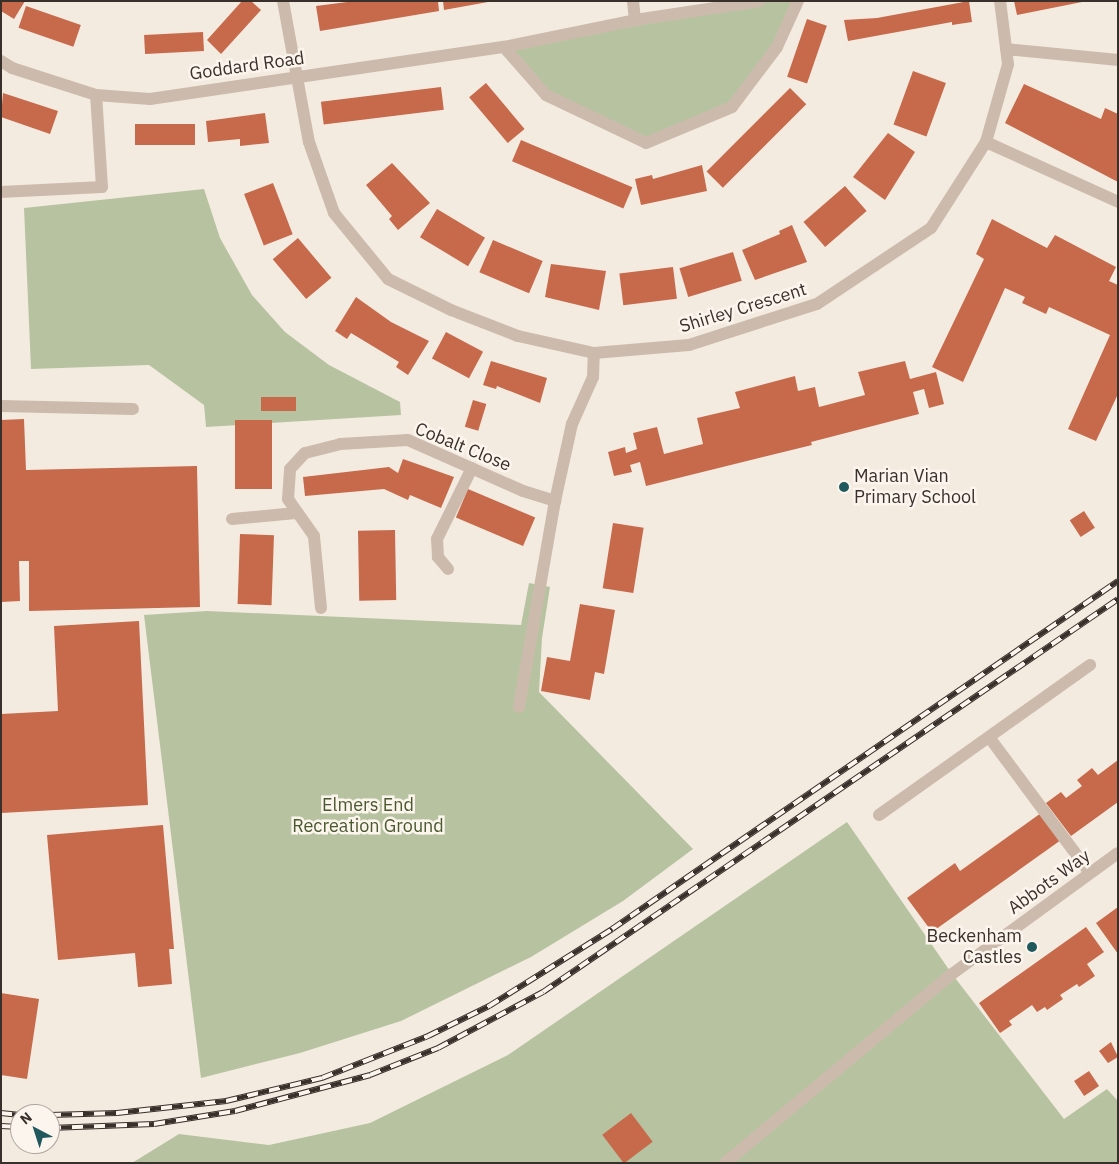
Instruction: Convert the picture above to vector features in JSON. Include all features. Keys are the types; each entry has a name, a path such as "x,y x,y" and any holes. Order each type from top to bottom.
{"street":[{"name":"Shirley Crescent","path":"283,1 309,142 334,213 388,279 451,310 518,336 594,353 689,345 817,304 931,228 986,142 1008,64 1000,1"},
{"path":"633,1 635,20"},
{"name":"Goddard Road","path":"1,61 12,68 96,95 150,99 504,47 635,20 760,1"},
{"path":"504,47 546,95 646,143 732,107 777,47 798,1"},
{"path":"1006,49 1118,60"},
{"path":"1,192 102,187 96,95"},
{"path":"986,142 1118,202"},
{"path":"519,707 555,501 572,424 593,377 594,353"},
{"path":"1,406 133,409"},
{"name":"Cobalt Close","path":"321,608 314,536 296,513 288,499 290,469 305,453 340,444 408,440 555,501"},
{"path":"448,569 438,557 437,539 472,468"},
{"path":"232,519 296,513"},
{"path":"879,815 1090,665"},
{"path":"989,737 1090,873"},
{"name":"Abbots Way","path":"725,1163 952,974 1118,853"}],"green space":[{"path":"760,1 798,1 777,47 732,107 646,143 546,95 504,47"},
{"path":"204,189 220,238 252,295 285,332 329,365 400,402 401,415 206,427 204,405 149,365 31,369 24,208"},
{"name":"Elmers End Recreation Ground","path":"529,583 550,587 542,638 539,692 693,849 623,901 531,957 401,1021 300,1053 201,1078 144,615 207,611 521,625"},
{"path":"847,822 952,974 1064,1119 1107,1089 1118,1101 1118,1163 132,1163 179,1134 269,1145 370,1123 508,1055"}],"building":[{"path":"1,1 25,1 14,19 1,11"},
{"path":"242,1 251,1 261,10 221,54 207,40"},
{"path":"355,1 438,1 439,11 320,31 316,6"},
{"path":"443,1 488,1 488,2 444,10"},
{"path":"969,1 972,22 952,25 952,22 848,41 844,20 877,18"},
{"path":"1014,1 1082,1 1082,2 1017,15"},
{"path":"26,6 81,25 73,47 19,28"},
{"path":"807,19 827,26 807,84 787,77"},
{"path":"203,32 204,51 145,54 144,35"},
{"path":"913,71 946,83 926,137 894,125"},
{"path":"486,83 525,129 508,143 469,97"},
{"path":"1024,84 1101,119 1105,108 1118,114 1118,182 1005,123"},
{"path":"441,87 444,110 324,125 321,102"},
{"path":"790,88 806,104 723,188 707,171"},
{"path":"3,93 58,111 50,134 1,117"},
{"path":"265,113 269,143 240,146 240,139 208,142 206,121"},
{"path":"135,124 195,124 195,145 135,145"},
{"path":"888,133 915,152 885,200 853,177"},
{"path":"521,140 632,187 623,208 512,161"},
{"path":"392,163 430,203 398,230 389,219 392,216 366,185"},
{"path":"702,165 707,191 641,205 635,179 652,175 653,179"},
{"path":"273,183 293,234 264,245 244,194"},
{"path":"845,186 867,211 825,247 803,222"},
{"path":"437,209 485,238 468,266 420,237"},
{"path":"992,219 1047,248 1055,235 1116,267 1109,281 1118,285 1118,394 1096,441 1068,429 1110,335 1049,307 1046,314 1022,303 1025,297 1005,288 963,382 932,367 984,259 976,254"},
{"path":"792,225 807,262 755,280 742,250 780,234 779,231"},
{"path":"298,238 331,278 306,299 273,259"},
{"path":"493,240 543,261 529,293 479,272"},
{"path":"733,252 742,281 688,297 679,268"},
{"path":"551,264 606,271 599,310 545,297"},
{"path":"673,267 677,299 623,305 619,274"},
{"path":"356,297 391,322 429,341 408,375 396,367 399,362 351,333 347,339 335,331"},
{"path":"446,332 483,352 469,378 432,358"},
{"path":"491,361 547,378 540,403 497,386 496,389 483,385"},
{"path":"905,361 910,379 936,372 944,404 929,408 924,389 913,392 919,414 811,442 812,445 646,486 640,462 630,465 632,472 614,476 608,452 625,447 626,453 637,449 633,433 657,427 664,454 703,444 697,418 740,408 735,392 795,376 798,391 815,387 819,407 865,395 858,372"},
{"path":"261,397 296,397 296,411 261,411"},
{"path":"473,400 486,404 478,431 465,427"},
{"path":"24,419 26,470 197,466 200,607 29,611 29,561 19,561 20,601 1,602 1,420"},
{"path":"235,420 272,420 272,489 235,489"},
{"path":"403,459 454,477 441,508 410,495 408,500 384,489 305,496 303,477 389,467 398,473"},
{"path":"468,489 535,518 523,546 456,518"},
{"path":"1084,511 1095,528 1081,537 1070,520"},
{"path":"613,523 644,528 633,593 603,588"},
{"path":"395,530 396,600 359,601 358,531"},
{"path":"240,534 274,535 272,605 238,604"},
{"path":"580,604 615,610 604,674 595,672 590,700 541,691 547,657 570,661"},
{"path":"139,621 148,805 1,813 1,714 58,711 54,626"},
{"path":"1118,760 1118,802 1071,836 1046,803 1061,792 1066,798 1082,786 1077,780 1092,768 1098,775"},
{"path":"1041,813 1061,840 932,932 907,898 955,863 960,871"},
{"path":"163,825 174,949 169,949 172,984 138,987 135,953 58,960 47,835"},
{"path":"1118,907 1118,954 1096,923"},
{"path":"1086,927 1104,952 1087,964 1095,976 1079,987 1077,984 1060,995 1063,999 1047,1010 1045,1007 1037,1012 1032,1005 1009,1021 1012,1025 1000,1033 979,1003"},
{"path":"1,993 39,999 27,1079 1,1075"},
{"path":"1111,1042 1118,1057 1108,1063 1099,1051"},
{"path":"1089,1071 1099,1086 1084,1096 1074,1081"},
{"path":"631,1113 653,1142 624,1163 602,1135"}],"railway":[{"path":"60,1115 117,1113 226,1101 322,1078 428,1036 489,1006 612,929 1118,581"},
{"path":"60,1128 154,1124 235,1111 370,1075 438,1048 543,992 1118,599"},
{"path":"1,1113 10,1114"},
{"path":"1,1126 10,1126"}],"place":[{"name":"Marian Vian Primary School","path":"844,487"},
{"name":"Beckenham Castles","path":"1032,947"}]}
